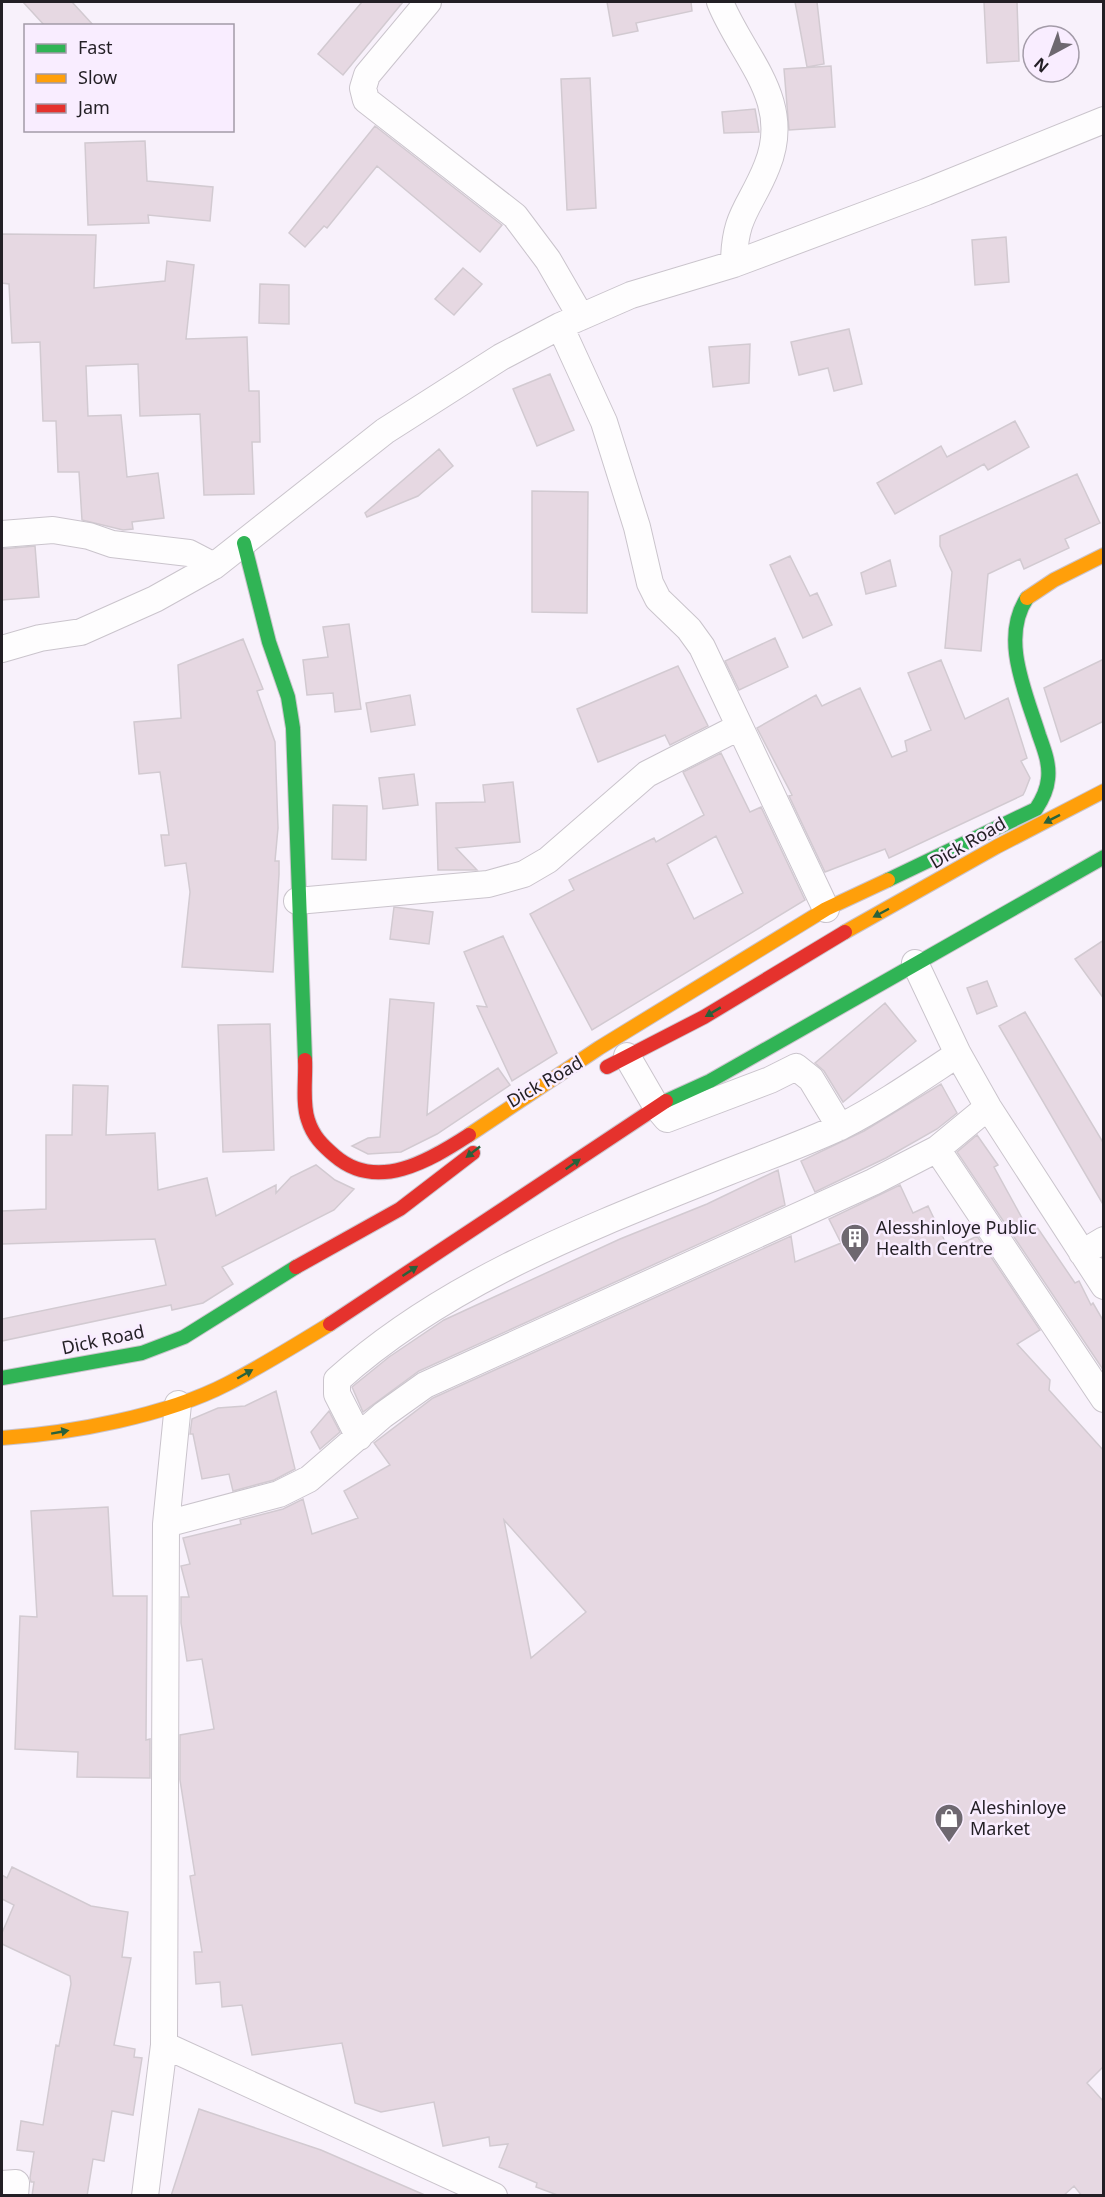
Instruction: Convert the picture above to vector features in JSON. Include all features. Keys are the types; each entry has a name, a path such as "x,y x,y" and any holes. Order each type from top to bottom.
{"main road":[{"path":"244,543 269,642 288,697 293,728 306,1118 317,1141 343,1163 364,1173 406,1170 446,1150 599,1048 825,909 1036,809 1047,791 1048,767 1024,690 1014,625 1019,609 1026,599 1072,570 1104,555"},
{"name":"Dick Road","path":"599,1072 704,1017 831,940 904,901 996,847 1104,791"},
{"path":"2,1438 44,1435 101,1424 178,1404 226,1385 327,1326 569,1168 656,1106 710,1081 1104,857"},
{"name":"Dick Road","path":"503,1129 532,1111"},
{"name":"Dick Road","path":"2,1378 142,1353 184,1336 328,1246 400,1209 484,1144"}],"street":[{"path":"428,2 367,75 363,88 366,100 515,216 548,260 604,422 637,527 650,583 658,599 690,629 702,647 825,909"},
{"path":"720,2 765,82 775,129 774,145 767,166 738,224 734,264"},
{"path":"2,649 40,638 81,632 155,599 214,566 385,431 501,357 570,322 632,295 734,264 926,192 1104,120"},
{"path":"2,534 53,530 89,536 112,544 189,553 214,566"},
{"path":"297,901 488,884 524,874 556,853 647,774 739,727"},
{"path":"915,963 958,1054 988,1107 1093,1246 1104,1286"},
{"path":"359,1437 337,1394 337,1380 405,1324 488,1275 646,1205 840,1126 890,1101 958,1054"},
{"path":"627,1056 656,1106 667,1119 770,1080 796,1067 811,1079 840,1126"},
{"path":"166,1524 279,1494 309,1479 383,1415 425,1385 873,1182 937,1149 988,1107"},
{"path":"937,1149 1104,1399"},
{"path":"145,2196 164,2045 166,1524 178,1404"},
{"path":"164,2045 494,2196"},
{"path":"2,2184 16,2183 15,2196"}],"building":[{"path":"23,2 72,2 92,24 43,24"},
{"path":"362,2 403,2 343,75 318,54"},
{"path":"607,2 691,2 692,11 636,23 638,31 613,36"},
{"path":"795,2 817,2 824,64 807,67"},
{"path":"984,2 1017,2 1019,61 987,63"},
{"path":"831,66 835,127 789,130 784,69"},
{"path":"590,78 596,208 567,210 561,79"},
{"path":"755,109 759,132 724,133 722,112"},
{"path":"375,126 502,225 480,252 377,166 327,228 324,226 305,247 289,233"},
{"path":"145,141 147,181 213,187 210,221 148,215 149,223 88,225 85,143"},
{"path":"2,234 96,235 94,288 165,281 167,261 194,265 186,339 247,337 249,391 259,391 260,442 252,442 254,494 204,495 200,414 140,416 138,364 86,366 88,416 121,415 127,477 158,473 164,518 132,522 133,529 123,530 82,520 79,472 58,472 56,421 43,421 40,342 12,343 9,284 2,283"},
{"path":"1006,237 1009,282 975,285 972,240"},
{"path":"463,268 482,284 454,315 435,299"},
{"path":"260,284 289,285 289,324 259,323"},
{"path":"849,329 862,384 834,391 828,368 799,375 791,342"},
{"path":"750,344 749,383 713,387 709,347"},
{"path":"550,374 574,430 537,446 513,389"},
{"path":"1015,421 1029,447 988,470 984,464 895,514 877,483 941,446 947,457"},
{"path":"439,449 453,466 418,496 367,517 365,513"},
{"path":"1077,474 1100,523 1065,539 1069,548 1024,569 1020,559 988,574 981,651 945,648 952,572 940,546 940,536"},
{"path":"532,491 588,492 587,613 532,612"},
{"path":"35,546 39,597 2,600 2,549"},
{"path":"790,556 810,596 817,593 832,625 803,638 770,565"},
{"path":"890,560 896,586 866,594 861,573"},
{"path":"349,624 361,709 335,712 333,693 307,695 303,660 328,657 323,627"},
{"path":"775,638 788,667 739,690 725,661"},
{"path":"243,639 263,689 257,691 275,742 278,828 275,861 279,861 279,874 273,972 182,967 190,892 186,863 165,866 161,835 169,835 160,772 139,774 134,722 181,718 178,665"},
{"path":"1104,659 1104,721 1061,742 1044,688"},
{"path":"941,660 965,719 1008,698 1027,758 1021,761 1030,778 1023,795 889,858 885,849 825,872 789,796 792,795 757,728 816,695 822,706 860,688 892,757 907,751 905,741 931,730 908,673"},
{"path":"678,666 708,726 670,745 665,735 598,762 577,709"},
{"path":"410,695 415,725 371,732 366,703"},
{"path":"721,753 750,812 761,807 805,900 592,1030 530,914 574,890 569,880 654,838 656,842 704,815 683,772","holes":["716,836 743,893 694,919 667,864"]},
{"path":"414,774 418,805 383,809 379,778"},
{"path":"513,782 520,842 456,848 477,870 438,870 436,803 485,802 483,785"},
{"path":"333,805 367,806 366,860 332,859"},
{"path":"394,907 433,912 429,944 390,939"},
{"path":"503,936 557,1053 512,1081 477,1006 487,1007 464,952"},
{"path":"1104,940 1104,999 1075,959"},
{"path":"987,981 997,1006 977,1014 967,988"},
{"path":"390,999 434,1003 427,1115 498,1068 510,1085 437,1134 401,1152 368,1154 352,1146 368,1138 380,1137"},
{"path":"885,1003 916,1041 843,1102 824,1071 815,1063"},
{"path":"1025,1012 1104,1144 1104,1206 999,1026"},
{"path":"270,1024 274,1150 223,1152 218,1025"},
{"path":"941,1084 957,1113 937,1129 886,1158 815,1192 801,1161 864,1131"},
{"path":"73,1085 108,1086 106,1135 155,1133 158,1190 207,1178 216,1216 276,1185 276,1193 291,1177 316,1165 335,1180 354,1189 334,1210 222,1267 233,1284 203,1303 172,1310 171,1305 2,1341 2,1319 166,1285 155,1239 2,1244 2,1211 46,1209 46,1135 72,1135"},
{"path":"977,1135 998,1165 994,1167 1028,1229 1035,1224 1075,1283 1079,1281 1091,1305 1093,1303 1104,1322 1104,1371 957,1152"},
{"path":"778,1170 785,1205 419,1371 363,1412 352,1387 389,1357 444,1320 620,1239 707,1204"},
{"path":"900,1185 913,1213 928,1206 949,1250 977,1236 1040,1330 1017,1344 1050,1380 1049,1390 1104,1451 1104,2066 1087,2083 1104,2102 1104,2196 1082,2196 1074,2186 1063,2196 560,2196 536,2187 537,2183 499,2167 508,2144 490,2146 489,2137 443,2146 434,2102 381,2112 355,2103 342,2043 252,2055 242,2005 222,2007 220,1982 196,1984 194,1952 202,1952 190,1876 195,1875 180,1780 180,1735 214,1729 202,1659 187,1661 181,1623 181,1597 189,1597 181,1566 190,1564 183,1538 241,1524 240,1520 283,1509 303,1499 312,1534 358,1518 344,1491 390,1465 374,1443 433,1398 791,1236 795,1262 841,1243 829,1219","holes":["504,1520 586,1612 531,1658"]},
{"path":"276,1391 295,1469 274,1480 233,1491 229,1474 202,1479 193,1434 190,1434 192,1419 218,1408 245,1406"},
{"path":"329,1411 340,1432 320,1449 311,1432"},
{"path":"108,1507 113,1596 147,1596 146,1740 150,1739 150,1778 77,1777 78,1752 15,1749 20,1616 37,1617 31,1511"},
{"path":"12,1867 91,1906 128,1912 122,1957 131,1958 114,2045 135,2049 134,2057 142,2058 133,2115 112,2111 104,2161 93,2159 87,2196 32,2196 34,2182 31,2182 30,2178 34,2152 17,2150 21,2121 43,2125 56,2045 59,2046 71,1984 70,1976 2,1944 2,1933 14,1905 2,1899 2,1875 7,1878"},
{"path":"199,2109 321,2150 427,2196 171,2196"}],"traffic: fast":[{"path":"244,543 269,642 288,697 293,728 305,1060"},
{"path":"888,880 1036,809 1042,798 1047,783 1047,762 1022,684 1016,648 1019,614 1027,598"},
{"path":"666,1101 710,1081 1104,857"},
{"path":"2,1378 142,1353 184,1337 296,1267"}],"traffic: slow":[{"path":"1027,598 1054,580 1104,555"},
{"path":"845,932 996,847 1104,791"},
{"path":"469,1135 599,1048 826,909 888,880"},
{"path":"2,1438 88,1427 176,1405 227,1384 330,1324"}],"traffic: jam":[{"path":"607,1067 704,1017 845,932"},
{"path":"305,1060 305,1106 310,1126 315,1136 326,1148 351,1166 368,1172 403,1169 420,1163 469,1135"},
{"path":"330,1324 666,1101"},
{"path":"296,1267 400,1209 473,1153"}],"place":[{"name":"Alesshinloye Public Health Centre","path":"855,1264"},
{"name":"Aleshinloye Market","path":"949,1844"}]}
